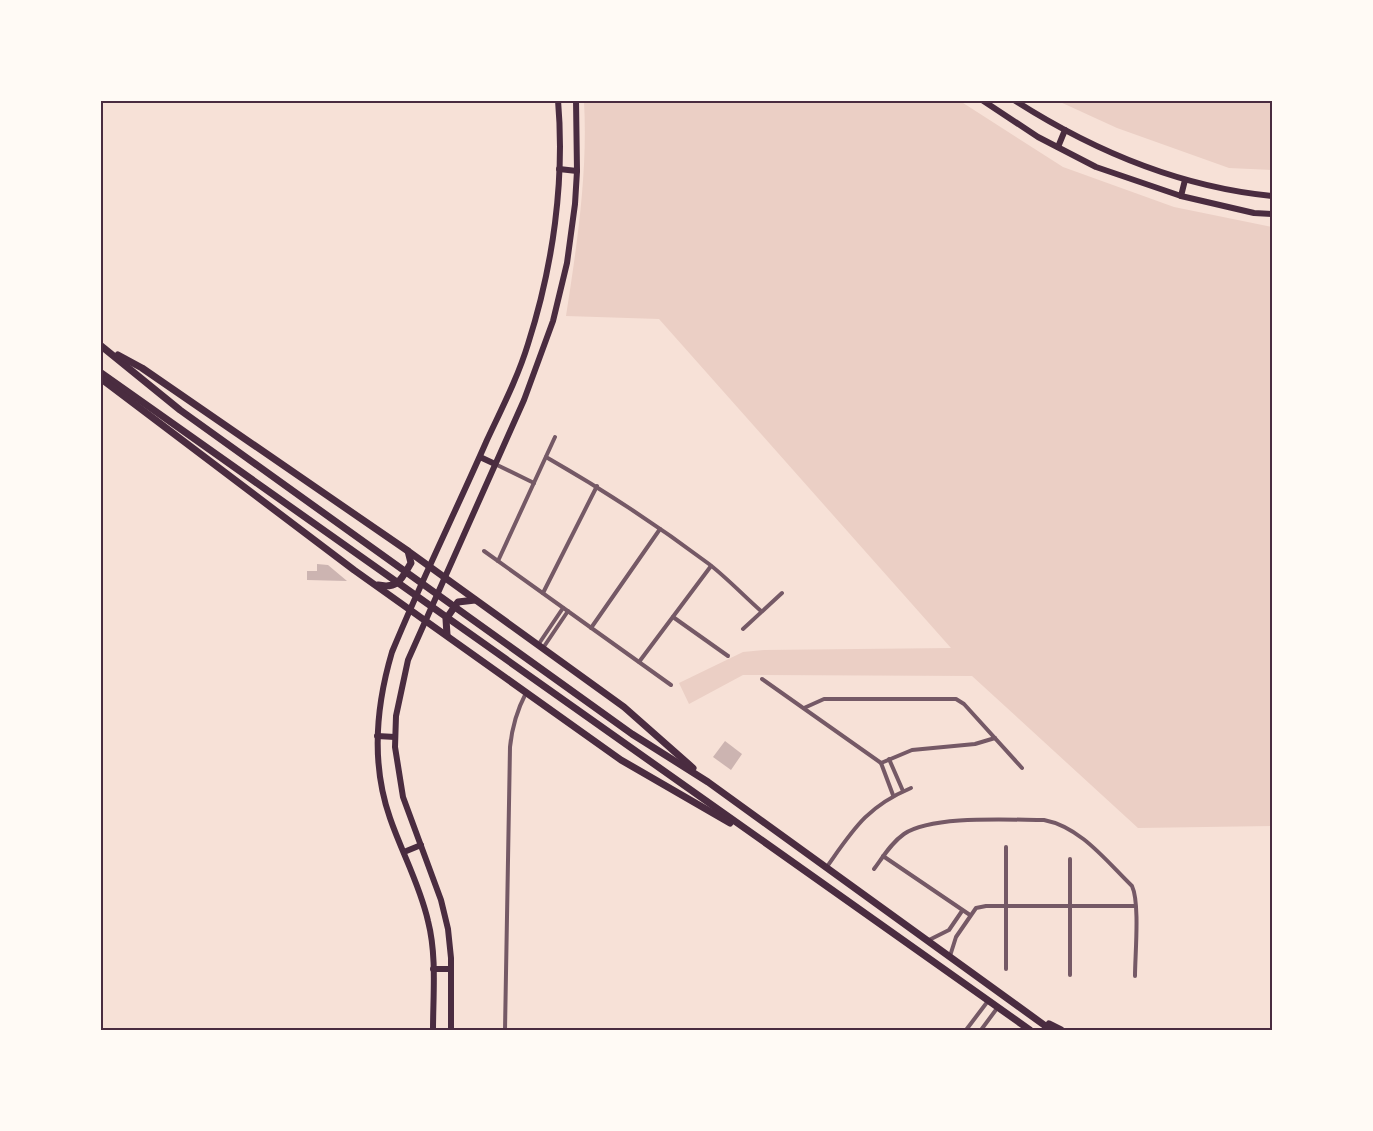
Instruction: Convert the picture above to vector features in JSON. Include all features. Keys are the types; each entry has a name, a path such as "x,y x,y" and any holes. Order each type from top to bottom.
{"highway":[{"path":"102,346 142,368 408,551 624,707 708,782"},
{"path":"102,346 180,410 632,734 708,782 1051,1030"},
{"path":"100,372 462,626 1028,1030"},
{"path":"100,378 375,585 621,760 770,846"},
{"path":"375,585 388,587 396,585 411,563 408,551"},
{"path":"447,635 446,619 458,602 475,600"},
{"path":"1008,1000 1060,1030"}],"main road":[{"path":"434,1030 433,946 429,924 416,879 390,818 382,788 377,736 383,681 410,609 528,346 547,271 557,205 558,100"},
{"path":"451,1030 451,969 448,929 444,910 403,797 397,771 395,738 401,686 408,660 425,620 524,400 553,321 567,263 574,214 577,171 576,100"},
{"path":"982,100 1038,137 1096,167 1181,196 1254,213 1272,214"},
{"path":"1014,100 1103,150 1185,180 1272,196"},
{"path":"1058,147 1065,130"},
{"path":"559,169 577,171"},
{"path":"1181,196 1185,180"},
{"path":"528,346 543,352"},
{"path":"480,457 495,464"},
{"path":"377,736 395,738"},
{"path":"404,852 420,845"},
{"path":"433,969 451,969"}],"street":[{"path":"498,561 555,436"},
{"path":"546,457 597,486 660,529 711,566 761,611"},
{"path":"495,464 534,483"},
{"path":"543,593 597,486"},
{"path":"591,628 660,529"},
{"path":"484,551 671,685"},
{"path":"639,662 711,566"},
{"path":"743,629 782,593"},
{"path":"540,646 566,610"},
{"path":"674,617 728,656"},
{"path":"762,679 881,764 893,795"},
{"path":"505,1030 510,747 518,708 527,692"},
{"path":"804,708 824,699 956,699 964,704 1022,768"},
{"path":"881,764 912,750 975,744 995,738"},
{"path":"889,759 903,791"},
{"path":"826,869 860,821 893,795 911,788"},
{"path":"874,869 905,833 929,824 985,820 1054,822 1081,837 1135,891 1135,976"},
{"path":"1006,847 1006,969"},
{"path":"883,856 970,915"},
{"path":"1070,859 1070,975"},
{"path":"950,957 956,937 976,908 986,906 1135,906"},
{"path":"928,940 949,930 962,910"},
{"path":"952,926 961,930"},
{"path":"966,1030 988,1000"},
{"path":"981,1030 998,1007"}],"shaded area":[{"path":"584,101 960,101 1063,167 1174,207 1272,227 1272,826 1138,828 972,676 743,675 689,704 679,683 743,652 951,648 659,319 566,316 578,236 583,182"},
{"path":"1058,101 1272,101 1272,170 1229,168 1117,128"}],"building":[{"path":"317,564 328,565 347,581 307,580 307,571 317,571"},
{"path":"725,741 742,754 731,770 713,757"}]}
